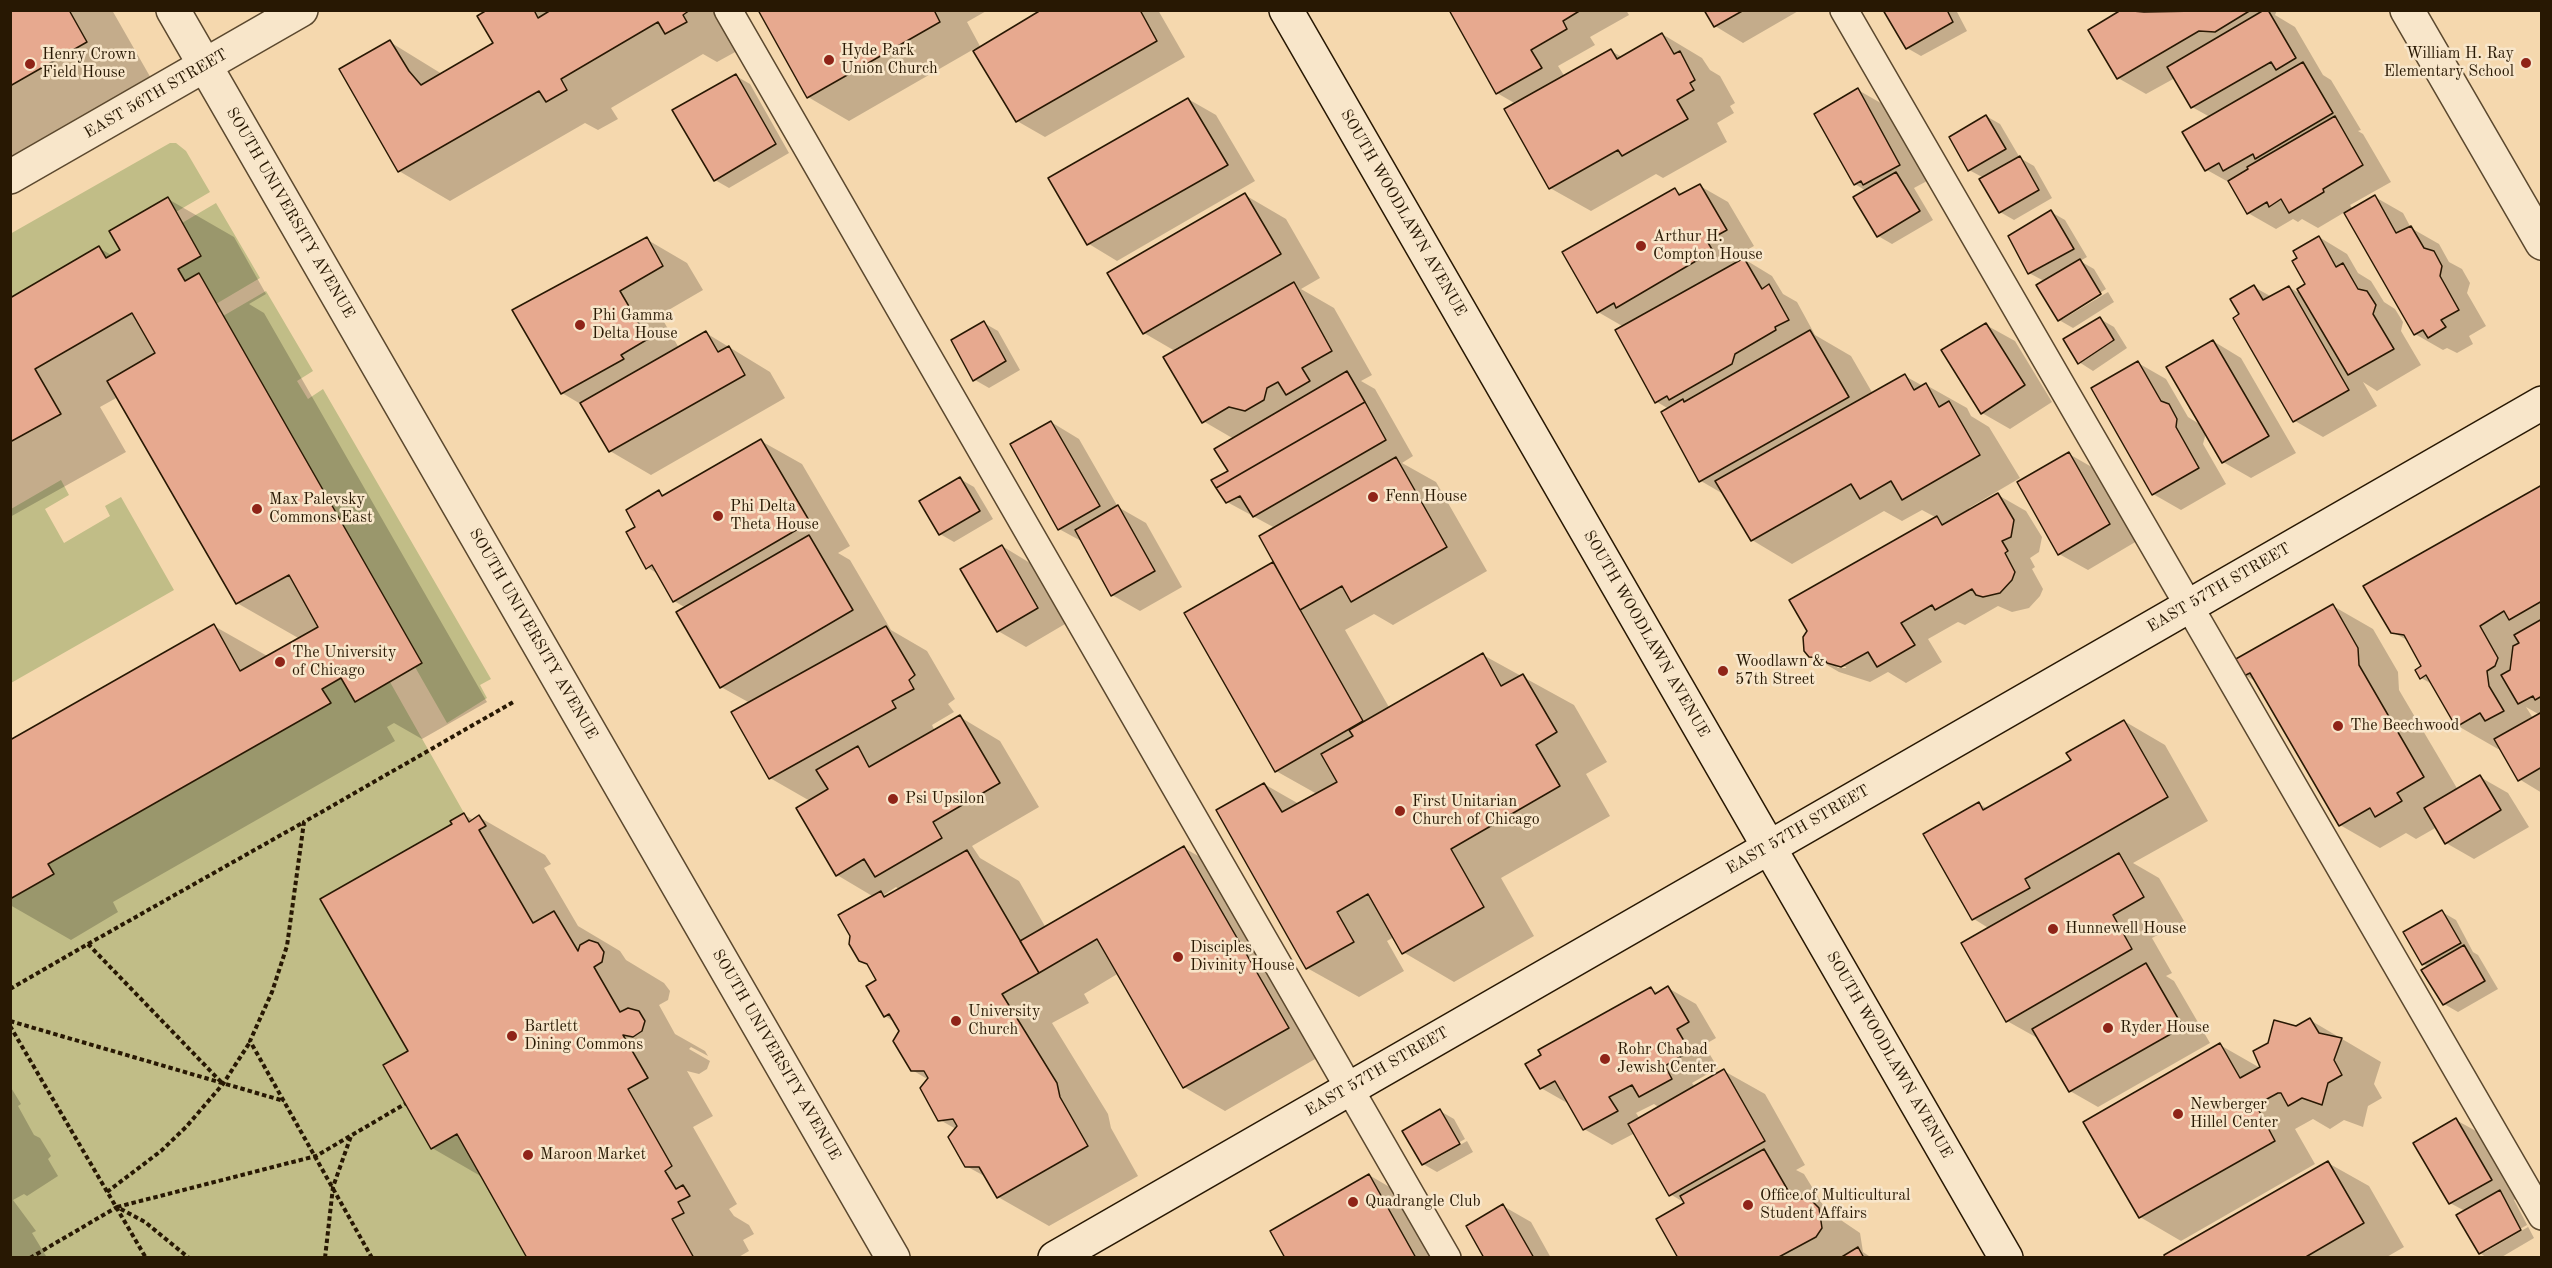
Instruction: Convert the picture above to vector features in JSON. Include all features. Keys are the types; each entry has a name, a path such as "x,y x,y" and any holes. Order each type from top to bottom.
{"street":[{"name":"SOUTH UNIVERSITY AVENUE","path":"173,10 893,1257"},
{"name":"EAST 56TH STREET","path":"10,177 302,10"},
{"name":"SOUTH WOODLAWN AVENUE","path":"1286,10 2006,1257"},
{"path":"2407,10 2541,243"},
{"name":"EAST 57TH STREET","path":"1055,1257 2541,403"}],"lane":[{"path":"728,10 1447,1257"},
{"path":"1844,10 2541,1216"}],"path":[{"path":"10,989 514,701"},
{"path":"107,1192 161,1151 223,1084 250,1041 272,992 286,946 304,822"},
{"path":"88,945 223,1084"},
{"path":"10,1021 285,1101"},
{"path":"10,1026 146,1257"},
{"path":"250,1041 372,1257"},
{"path":"30,1257 117,1207 316,1156 405,1104"},
{"path":"325,1257 333,1187 351,1136"},
{"path":"117,1207 145,1222 189,1257"}],"shaded area":[{"path":"170,143 176,143 186,151 210,192 176,212 168,198 109,231 120,250 106,258 99,247 11,298 10,234"},
{"path":"216,203 260,278 216,304 198,274 185,281 178,269 201,255 182,223"},
{"path":"266,291 313,371 297,381 308,399 323,389 491,679 480,685 487,698 447,723 415,667 422,663 223,316"},
{"path":"61,480 69,495 45,509 64,543 110,516 105,506 121,497 174,590 11,683 11,509"},
{"path":"341,678 355,702 390,682 464,813 451,821 452,824 321,900 408,1051 383,1066 431,1149 457,1134 527,1257 11,1257 10,899 53,874 48,864 330,703 322,689"}],"building":[{"name":"Henry Crown Field House","path":"10,10 69,10 87,42 10,86"},
{"path":"487,10 534,10 538,18 551,10 690,10 683,15 687,22 665,34 658,22 561,79 567,90 546,102 539,91 398,172 339,69 390,40 409,71 421,85 493,43 477,16"},
{"name":"Hyde Park Union Church","path":"758,10 934,10 940,22 807,98"},
{"path":"1041,10 1140,10 1157,41 1016,122 973,51"},
{"path":"1449,10 1581,10 1563,21 1567,29 1531,50 1542,68 1496,94"},
{"path":"1704,10 1744,10 1714,27"},
{"path":"1883,10 1947,10 1953,22 1906,49"},
{"path":"2121,10 2144,12 2251,10 2215,32 2199,31 2117,79 2088,30"},
{"path":"2264,10 2268,10 2296,58 2276,70 2271,62 2191,108 2167,67"},
{"path":"1662,33 1674,54 1680,51 1695,80 1690,83 1694,90 1677,100 1688,119 1622,156 1618,150 1549,189 1504,109 1611,49 1617,59"},
{"path":"2303,62 2333,113 2255,159 2253,154 2223,171 2219,163 2205,171 2182,132"},
{"path":"736,74 776,144 714,181 672,110"},
{"path":"1858,88 1900,165 1863,185 1861,181 1854,185 1814,114"},
{"path":"1188,98 1228,165 1087,245 1048,178"},
{"path":"1986,115 2006,149 1968,171 1949,137"},
{"path":"2335,116 2363,165 2289,213 2281,199 2269,207 2267,202 2247,214 2228,181 2248,169 2247,167"},
{"path":"2020,156 2039,190 1999,213 1979,179"},
{"path":"1896,172 1920,211 1877,237 1853,197"},
{"name":"Arthur H. Compton House","path":"1700,184 1727,230 1707,241 1713,251 1616,308 1614,303 1597,313 1562,252 1675,188 1679,195"},
{"path":"1245,193 1281,254 1143,334 1107,273"},
{"path":"2375,195 2396,233 2411,226 2424,248 2434,251 2442,266 2440,276 2459,310 2441,320 2446,327 2428,338 2423,330 2414,335 2344,213"},
{"name":"Max Palevsky Commons East","path":"168,197 201,256 178,269 185,281 199,273 422,663 355,702 341,678 322,689 331,703 48,864 54,874 10,899 10,740 214,624 240,671 318,627 289,575 236,604 107,381 155,353 132,313 35,369 61,414 10,442 10,298 99,246 106,258 120,250 109,231"},
{"path":"2051,210 2074,249 2028,274 2008,236"},
{"path":"2319,236 2336,267 2343,263 2358,289 2367,291 2376,305 2373,314 2394,349 2348,375 2297,289 2305,284 2292,261 2297,258 2293,251"},
{"name":"Phi Gamma Delta House","path":"647,237 663,266 620,291 648,339 621,355 624,359 561,394 512,310"},
{"path":"1744,258 1762,289 1769,284 1789,320 1735,354 1732,364 1669,400 1667,396 1655,403 1615,330"},
{"path":"2080,259 2101,294 2058,321 2036,285"},
{"path":"1294,282 1332,351 1302,368 1310,381 1286,395 1278,382 1267,388 1264,400 1245,411 1229,407 1202,423 1163,357"},
{"path":"2254,285 2263,300 2289,286 2349,390 2293,422 2233,318 2239,314 2230,299"},
{"path":"2100,317 2114,340 2078,364 2063,339"},
{"path":"984,321 1006,361 973,381 951,340"},
{"path":"1986,323 2025,385 1981,414 1941,350"},
{"path":"1810,330 1849,397 1699,482 1661,412 1683,399 1684,402"},
{"path":"706,331 718,352 729,346 745,375 609,452 580,403"},
{"path":"2213,340 2269,436 2222,463 2166,367"},
{"path":"2138,361 2161,401 2169,404 2177,419 2176,427 2199,468 2152,495 2091,388"},
{"path":"1347,371 1365,402 1216,488 1211,480 1228,471 1214,449"},
{"path":"1905,374 1914,390 1926,383 1939,407 1949,401 1980,455 1902,500 1891,481 1860,499 1851,484 1751,541 1715,481"},
{"path":"1365,402 1386,440 1253,517 1240,496 1226,503 1216,488"},
{"path":"1051,421 1100,506 1058,530 1010,444"},
{"name":"Phi Delta Theta House","path":"761,439 810,522 673,602 652,565 646,569 626,532 635,527 626,510 659,490 662,496"},
{"path":"2069,452 2110,524 2058,555 2017,482"},
{"name":"Fenn House","path":"1396,457 1447,547 1351,602 1342,586 1300,610 1259,536"},
{"path":"960,477 980,511 939,535 919,501"},
{"path":"2542,485 2542,601 2509,620 2504,611 2480,626 2498,658 2495,666 2487,671 2489,686 2504,711 2485,721 2480,713 2456,727 2426,675 2420,679 2415,670 2421,666 2404,635 2391,633 2363,586"},
{"path":"1998,493 2014,520 2011,537 2002,541 2008,551 2005,553 2015,572 2012,580 2000,593 1983,597 1976,595 1972,589 1935,610 1932,605 1901,623 1915,645 1877,667 1868,652 1841,667 1827,663 1824,658 1809,657 1804,651 1803,637 1807,631 1789,600 1937,516 1942,525"},
{"path":"1118,505 1155,571 1111,596 1075,530"},
{"path":"809,535 853,610 720,688 676,612"},
{"path":"1002,545 1038,608 997,632 960,569"},
{"path":"1273,562 1363,721 1275,772 1184,613"},
{"name":"The Beechwood","path":"2333,604 2358,648 2359,665 2424,777 2397,793 2402,801 2375,817 2370,808 2339,826 2250,673 2244,676 2234,660"},
{"path":"2542,619 2542,696 2535,700 2533,696 2518,704 2501,675 2510,670 2513,646 2519,643 2514,635"},
{"path":"886,626 915,675 909,680 914,689 892,701 896,708 769,779 731,712"},
{"name":"First Unitarian Church of Chicago","path":"1483,653 1501,686 1523,674 1557,732 1536,745 1560,786 1451,849 1484,907 1402,954 1368,894 1337,912 1354,942 1306,969 1216,810 1264,783 1282,812 1337,782 1321,754 1353,736 1349,730"},
{"path":"2542,712 2542,767 2518,781 2494,739"},
{"name":"Psi Upsilon","path":"960,715 1000,783 933,822 942,838 875,877 864,859 836,876 796,808 828,789 816,770 858,746 869,767"},
{"path":"2124,720 2168,797 2025,879 2030,888 1972,920 1923,834 1979,802 1983,810 2071,760 2066,753"},
{"path":"2480,775 2501,810 2445,844 2424,808"},
{"name":"Bartlett Dining Commons","path":"464,813 469,822 479,815 486,826 479,830 533,923 554,911 578,951 580,945 589,940 598,943 604,952 602,962 594,967 620,1012 628,1008 639,1011 645,1021 642,1031 633,1037 623,1035 648,1078 628,1089 672,1166 665,1171 676,1189 683,1185 690,1196 678,1202 684,1213 672,1219 694,1258 527,1258 457,1134 431,1149 383,1065 408,1051 320,899 452,824 450,821"},
{"name":"Disciples Divinity House","path":"1184,846 1289,1028 1183,1088 1097,939 1039,973 1020,941"},
{"name":"University Church","path":"967,850 1039,973 1002,994 1057,1083 1060,1097 1088,1146 997,1198 979,1167 965,1167 948,1137 957,1126 953,1119 938,1121 920,1088 928,1078 924,1071 911,1071 893,1041 899,1031 889,1014 884,1017 866,986 876,980 867,964 859,961 849,944 850,936 838,915 881,891 884,897"},
{"name":"Hunnewell House","path":"2119,853 2144,897 2113,915 2132,949 2006,1022 1961,943"},
{"path":"2442,910 2461,943 2422,965 2403,932"},
{"path":"2464,945 2485,981 2443,1005 2421,970"},
{"name":"Ryder House","path":"2146,963 2183,1027 2069,1092 2032,1029"},
{"name":"Rohr Chabad Jewish Center","path":"1668,986 1689,1022 1677,1029 1690,1051 1665,1066 1672,1079 1639,1097 1632,1085 1609,1097 1618,1111 1583,1130 1555,1081 1540,1089 1525,1064 1541,1055 1538,1050 1651,987 1655,994"},
{"name":"Newberger Hillel Center","path":"2310,1018 2319,1033 2342,1038 2334,1060 2342,1075 2328,1083 2322,1105 2302,1098 2288,1106 2281,1093 2278,1093 2256,1105 2275,1141 2139,1218 2083,1122 2220,1043 2240,1078 2260,1067 2253,1051 2268,1043 2274,1020 2296,1026"},
{"path":"1724,1069 1765,1141 1669,1196 1628,1124"},
{"path":"1440,1109 1460,1144 1422,1165 1402,1131"},
{"path":"2456,1118 2492,1180 2449,1204 2413,1143"},
{"name":"Office of Multicultural Student Affairs","path":"1764,1149 1793,1199 1810,1199 1819,1208 1822,1228 1816,1237 1777,1258 1678,1258 1656,1219 1684,1203 1680,1196"},
{"path":"2328,1161 2364,1223 2304,1258 2165,1258 2164,1255"},
{"name":"Quadrangle Club","path":"1369,1174 1416,1258 1285,1258 1270,1231"},
{"path":"2500,1190 2521,1230 2479,1254 2456,1215"},
{"path":"1503,1204 1534,1258 1484,1258 1466,1226"},
{"path":"1858,1247 1864,1258 1840,1258"}],"place":[{"name":"Hyde Park Union Church","path":"829,60"},
{"name":"William H. Ray Elementary School","path":"2526,63"},
{"name":"Henry Crown Field House","path":"30,64"},
{"name":"Arthur H. Compton House","path":"1641,246"},
{"name":"Phi Gamma Delta House","path":"580,325"},
{"name":"Fenn House","path":"1373,497"},
{"name":"Max Palevsky Commons East","path":"257,509"},
{"name":"Phi Delta Theta House","path":"718,516"},
{"name":"The University of Chicago","path":"280,662"},
{"name":"Woodlawn & 57th Street","path":"1723,671"},
{"name":"The Beechwood","path":"2338,726"},
{"name":"Psi Upsilon","path":"893,799"},
{"name":"First Unitarian Church of Chicago","path":"1400,811"},
{"name":"Hunnewell House","path":"2053,929"},
{"name":"Disciples Divinity House","path":"1178,957"},
{"name":"University Church","path":"956,1021"},
{"name":"Ryder House","path":"2108,1028"},
{"name":"Bartlett Dining Commons","path":"512,1036"},
{"name":"Rohr Chabad Jewish Center","path":"1605,1059"},
{"name":"Newberger Hillel Center","path":"2178,1114"},
{"name":"Maroon Market","path":"528,1155"},
{"name":"Quadrangle Club","path":"1353,1202"},
{"name":"Office of Multicultural Student Affairs","path":"1748,1205"}]}
